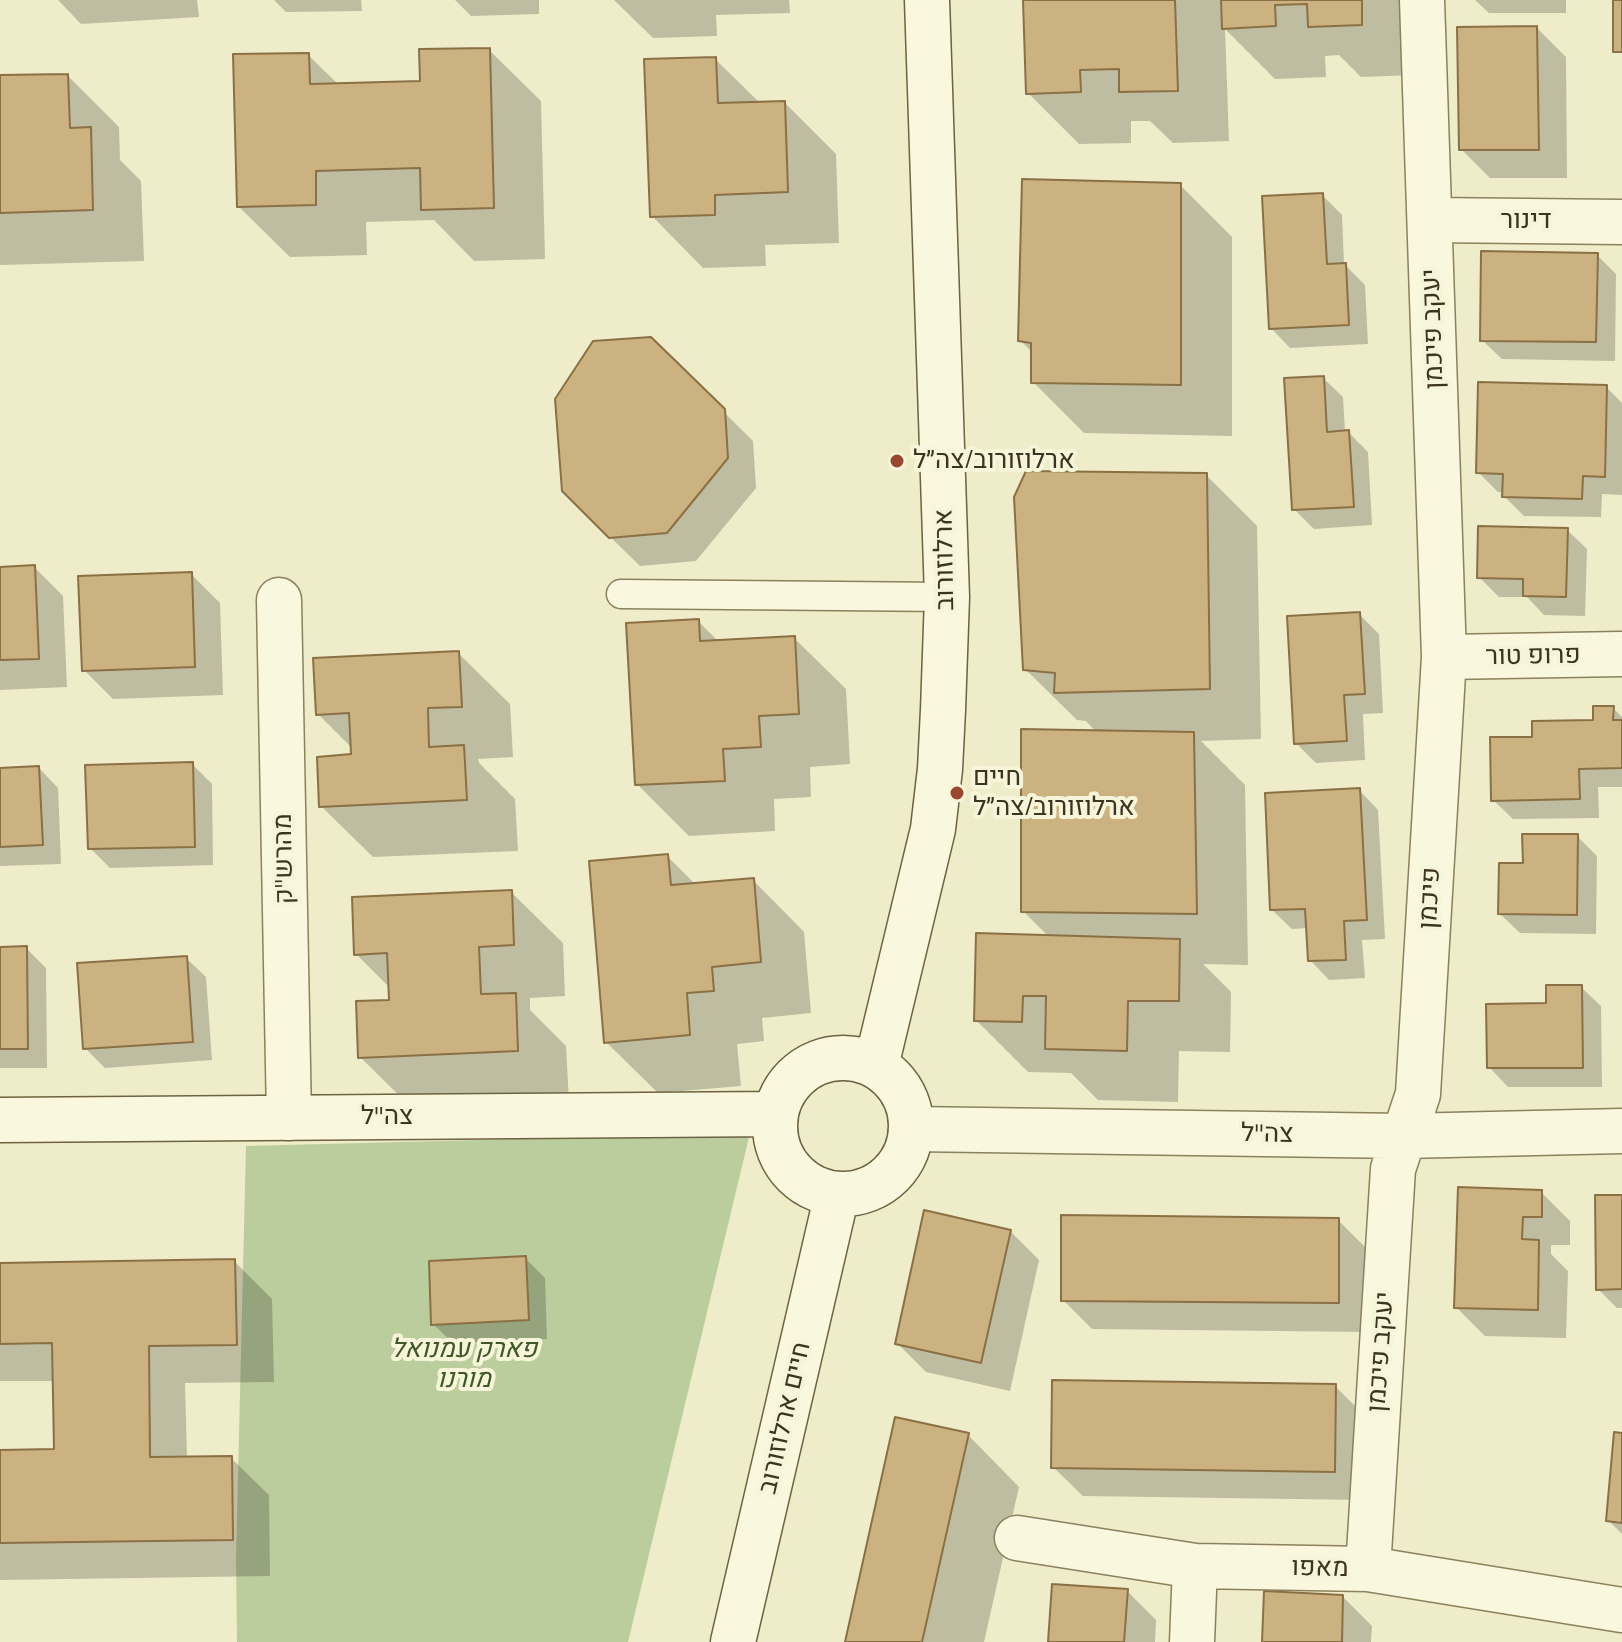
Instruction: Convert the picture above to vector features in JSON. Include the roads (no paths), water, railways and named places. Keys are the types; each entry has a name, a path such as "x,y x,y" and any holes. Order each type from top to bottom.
{"street":[{"name":"ארלוזורוב","path":"876,1066 933,829 940,769 947,597 927,0"},
{"name":"יעקב פיכמן","path":"1422,0 1444,657"},
{"name":"דינור","path":"1430,220 1622,222"},
{"name":"מהרש\"ק","path":"279,600 289,1118"},
{"name":"פרופ טור","path":"1444,657 1622,654"},
{"name":"פיכמן","path":"1404,1136 1418,1094 1444,657"},
{"path":"845,1056 876,1066 891,1076 902,1091 909,1109 912,1129 907,1151 896,1170 879,1184 859,1193 837,1194 815,1189 796,1177 782,1158 775,1137 775,1114 788,1084 813,1063 845,1056"},
{"name":"צה\"ל","path":"0,1120 775,1114"},
{"name":"צה\"ל","path":"912,1129 1404,1136 1622,1131"},
{"name":"יעקב פיכמן","path":"1368,1569 1393,1169 1404,1136"},
{"name":"חיים ארלוזורוב","path":"733,1642 837,1194"},
{"name":"מאפו","path":"1017,1538 1195,1566 1368,1569 1622,1610"},
{"path":"1192,1642 1195,1566"}],"lane":[{"path":"621,594 947,597"}],"place":[{"name":"ארלוזורוב/צה״ל","path":"897,461"},
{"name":"חיים ארלוזורוב/צה״ל","path":"957,793"}],"park label":[{"name":"פארק עמנואל מורנו","path":"464,1365"}]}
